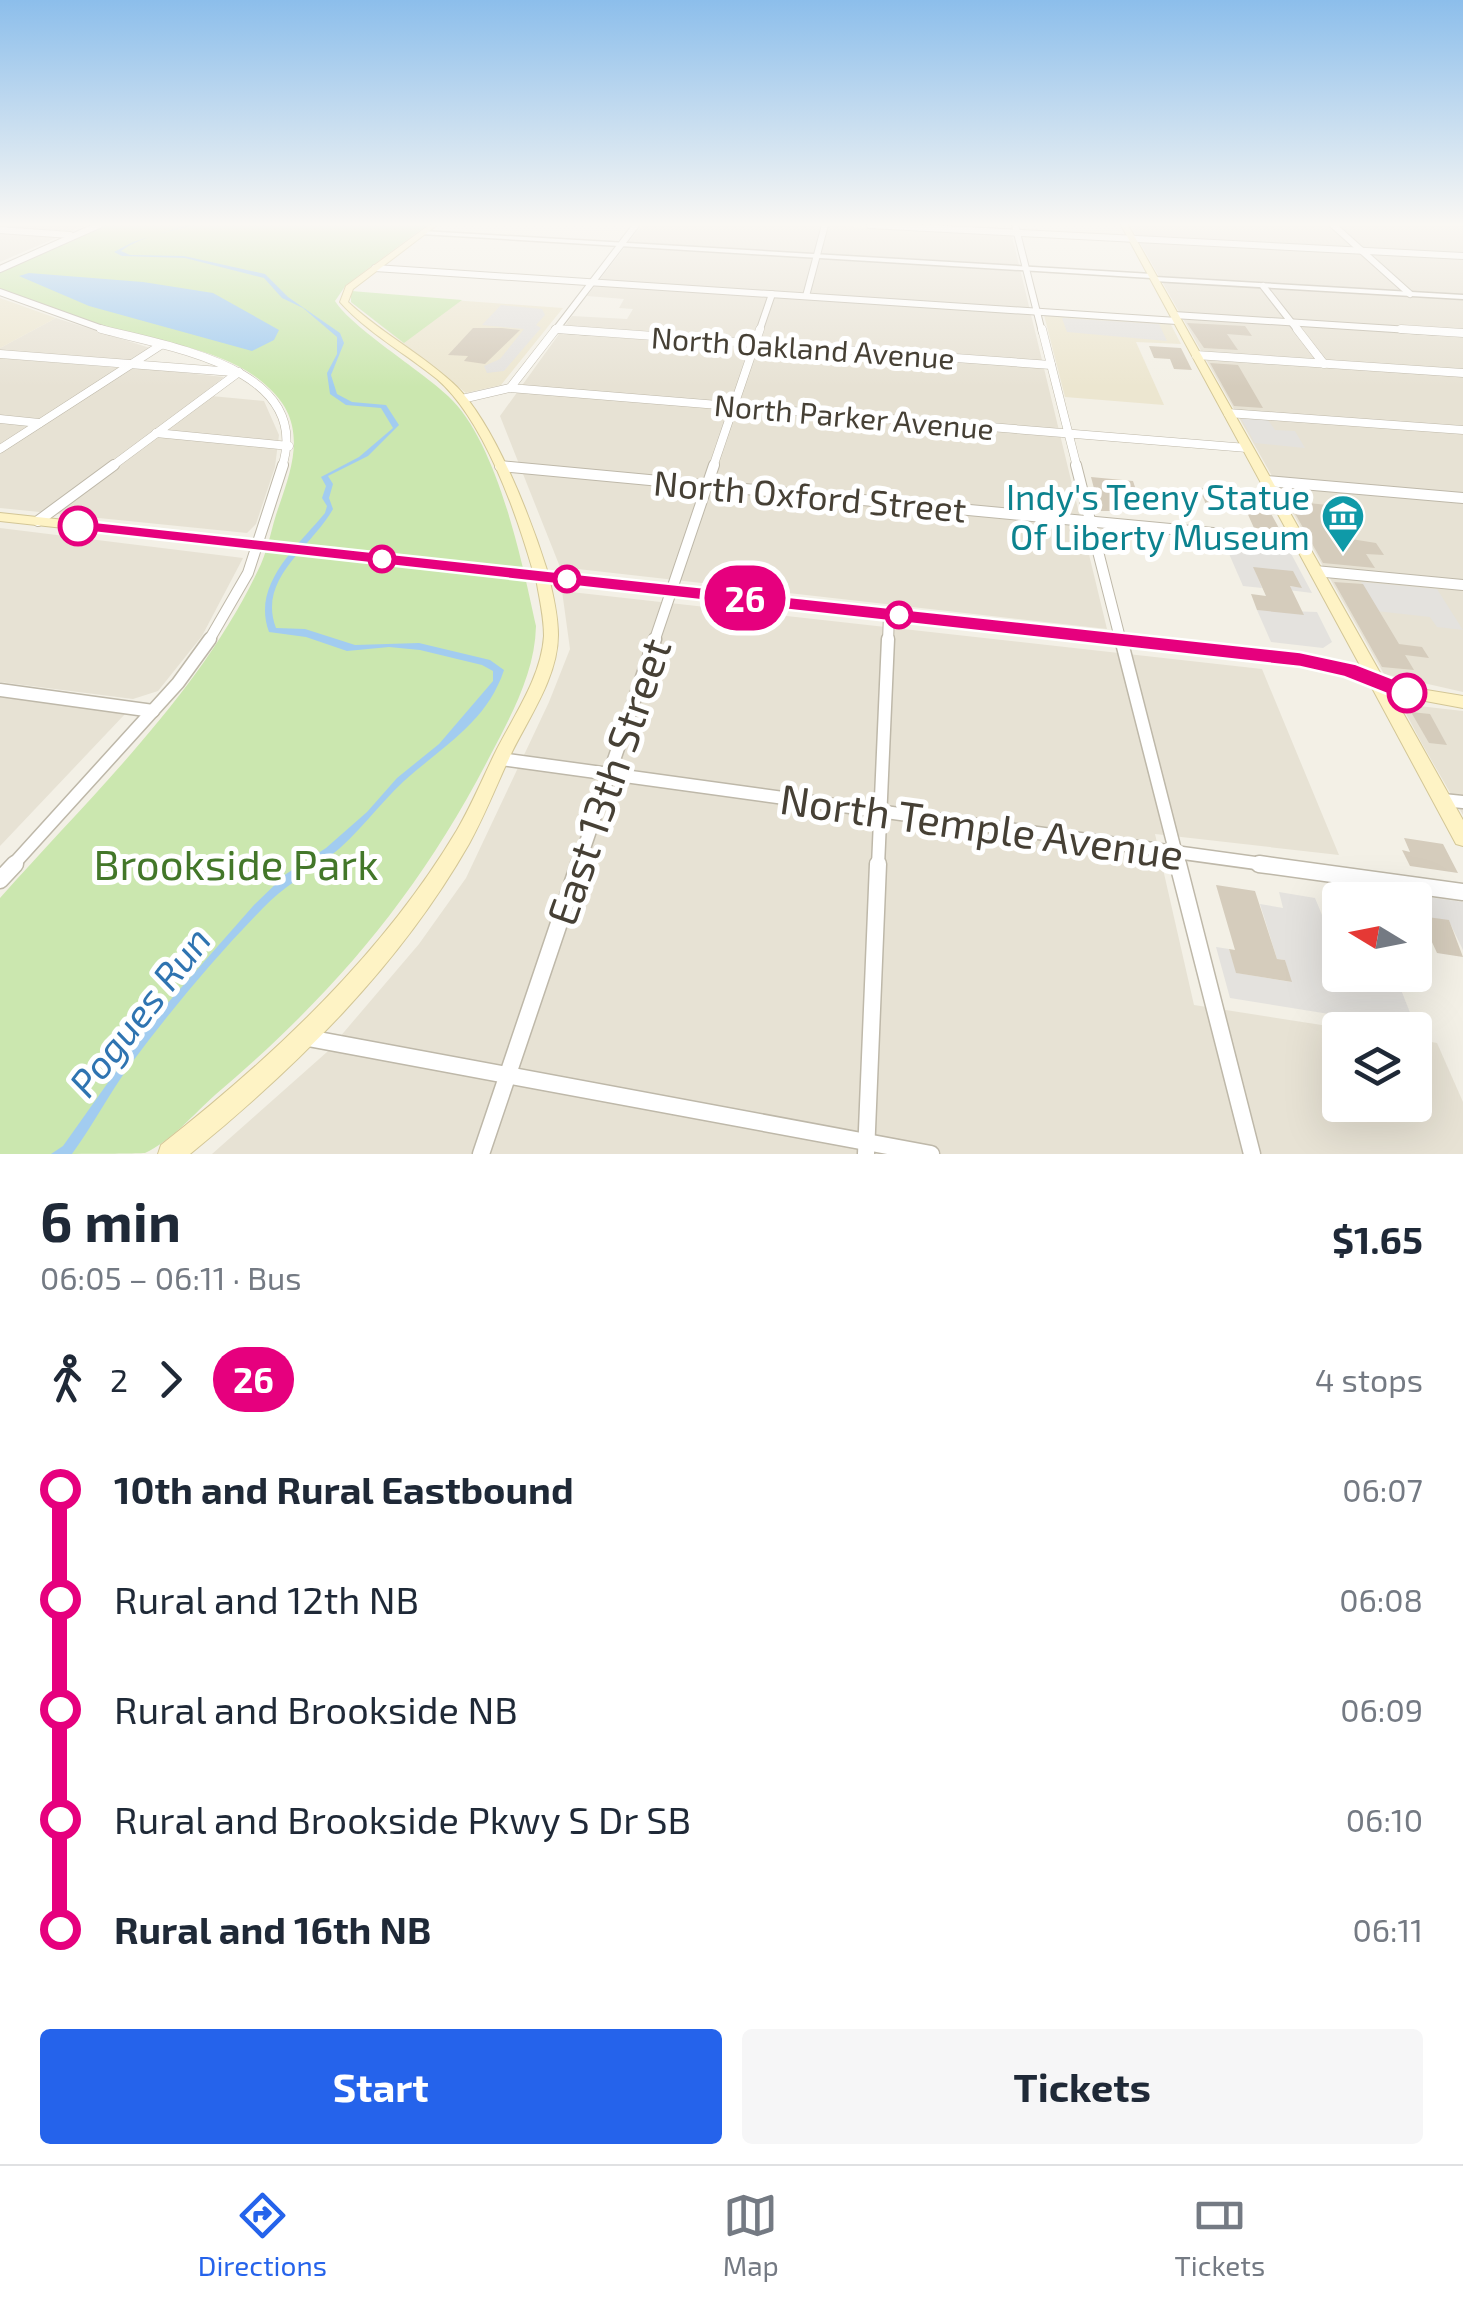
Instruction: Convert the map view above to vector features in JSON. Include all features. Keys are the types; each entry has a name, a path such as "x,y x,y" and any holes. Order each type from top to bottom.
{"main road":[{"path":"170,1154 302,1037 411,914 468,827 542,674 549,649 550,618 540,576 500,466 462,399 344,303 346,291 361,279"},
{"path":"1153,279 1463,838"},
{"path":"0,517 1315,662 1413,695 1463,702"}],"street":[{"path":"543,279 1038,312 1463,333"},
{"path":"510,388 594,279"},
{"path":"806,296 811,279"},
{"path":"1029,279 1252,1154"},
{"path":"1165,279 1463,297"},
{"path":"1393,279 1410,294"},
{"path":"1263,286 1324,364"},
{"path":"0,292 92,326 239,372 274,400 288,431 289,446 248,574 213,635 153,710 0,880"},
{"name":"East 13th Street","path":"481,1154 772,294"},
{"name":"North Oakland Avenue","path":"555,329 1051,365"},
{"path":"0,449 161,345"},
{"path":"0,354 239,372"},
{"path":"1196,355 1463,373"},
{"path":"38,521 239,372"},
{"name":"North Parker Avenue","path":"462,399 510,388 1248,448"},
{"path":"1228,413 1463,430"},
{"path":"0,419 40,423"},
{"path":"156,434 289,446"},
{"name":"North Oxford Street","path":"500,466 1299,540"},
{"path":"1266,481 1463,498"},
{"path":"1315,571 1463,585"},
{"path":"866,1148 889,614"},
{"path":"0,690 153,710"},
{"name":"North Temple Avenue","path":"501,758 1463,892"},
{"path":"1442,800 1463,802"},
{"path":"302,1037 866,1148 931,1154"}],"shaded area":[{"path":"600,279 1022,279 1107,629 560,567 500,416 572,316 627,319 633,309 619,308 624,299 587,296"},
{"path":"1160,279 1463,279 1463,692 1384,674"},
{"path":"351,291 563,308 501,385 466,393 351,302"},
{"path":"0,298 56,318 0,348"},
{"path":"501,305 542,309 545,315 536,325 541,328 504,371 487,373 484,366 500,359 524,329 482,325"},
{"path":"1044,315 1170,323 1181,344 1136,342 1164,405 1065,397"},
{"path":"56,318 150,348 129,362 0,352 0,348"},
{"path":"1062,318 1159,324 1167,341 1067,332"},
{"path":"0,358 120,368 0,446"},
{"path":"130,367 224,377 201,395 264,401 279,435 275,467 256,524 247,533 0,508 0,452"},
{"path":"1241,418 1268,420 1275,430 1295,431 1305,448 1255,443"},
{"path":"0,528 243,558 202,636 158,691 133,699 0,682"},
{"path":"1223,540 1287,546 1312,593 1288,590 1286,586 1300,587 1254,568 1262,588 1243,586"},
{"path":"1361,582 1437,589 1463,630 1437,627 1430,617 1349,608 1341,594 1370,597"},
{"path":"562,591 1262,669 1339,855 1155,834 1194,1005 1322,1025 1322,1122 1432,1122 1432,1042 1437,1043 1463,1102 1463,1154 212,1154 327,1052 419,944 466,878 570,649"},
{"path":"1257,610 1317,612 1332,642 1323,648 1271,642"},
{"path":"0,697 125,714 0,846"},
{"path":"1401,704 1463,711 1463,815 1421,742"},
{"path":"1279,892 1315,898 1322,915 1322,992 1402,992 1410,1012 1322,1013 1230,998 1216,947 1229,949 1237,973 1291,982 1285,960 1277,959 1260,904 1283,908"},
{"path":"1432,898 1463,902 1463,950 1449,921 1432,918"}],"green space":[{"name":"Brookside Park","path":"0,279 354,279 335,301 356,324 448,396 480,442 505,504 536,626 532,660 507,724 463,805 404,897 299,1018 173,1135 145,1153 0,1154 0,898 143,740 237,611 261,564 284,490 292,459 293,429 281,401 269,388 232,363 100,325 0,289"},
{"path":"351,291 462,300 404,343 351,302"}],"water":[{"path":"26,279 103,279 213,293 279,330 274,340 252,351 89,306"},
{"path":"265,279 340,333 344,343 331,375 337,394 352,402 386,405 399,425 368,456 328,476 333,484 329,498 333,509 280,579 272,610 276,628 305,629 355,645 419,643 490,660 504,670 487,704 462,732 404,781 339,848 271,900 228,945 130,1065 72,1154 51,1154 63,1146 151,1022 254,905 286,874 326,848 367,812 397,778 439,744 493,681 493,671 482,665 420,650 389,647 347,651 306,637 269,632 265,614 272,582 291,552 325,513 327,506 322,498 326,486 321,477 359,457 393,428 381,408 346,405 330,394 327,373 337,354 337,337 303,308 282,298"}],"building":[{"path":"1187,323 1245,326 1252,336 1227,334 1238,350 1204,348"},
{"path":"473,328 520,330 485,364 464,361 468,356 448,355"},
{"path":"1149,346 1181,348 1192,370 1174,369 1170,359 1154,358"},
{"path":"1210,363 1238,365 1263,408 1234,406"},
{"path":"1091,477 1133,481 1143,511 1100,511"},
{"path":"1199,488 1243,492 1251,508 1269,510 1280,530 1254,528 1245,508 1218,505 1220,510 1208,509"},
{"path":"1288,501 1348,507 1354,517 1330,514 1345,538 1376,543 1384,555 1366,554 1375,568 1323,563"},
{"path":"1253,567 1293,571 1302,588 1290,586 1304,615 1257,610 1251,594 1266,596"},
{"path":"1334,582 1363,584 1399,644 1422,647 1429,658 1405,655 1414,670 1382,667"},
{"path":"1411,712 1430,714 1447,745 1429,743"},
{"path":"1404,838 1443,844 1458,873 1410,866 1402,850 1410,852"},
{"path":"1216,885 1255,891 1277,959 1285,960 1292,982 1236,973 1229,949 1235,950"},
{"path":"1432,918 1449,920 1463,957 1437,953 1432,942"}],"bus line":[{"name":"26","path":"78,526 1300,660 1348,670 1407,693"}],"place":[{"name":"Indy's Teeny Statue Of Liberty Museum","path":"1343,554"}],"water label":[{"name":"Pogues Run","path":"139,1011"}]}
